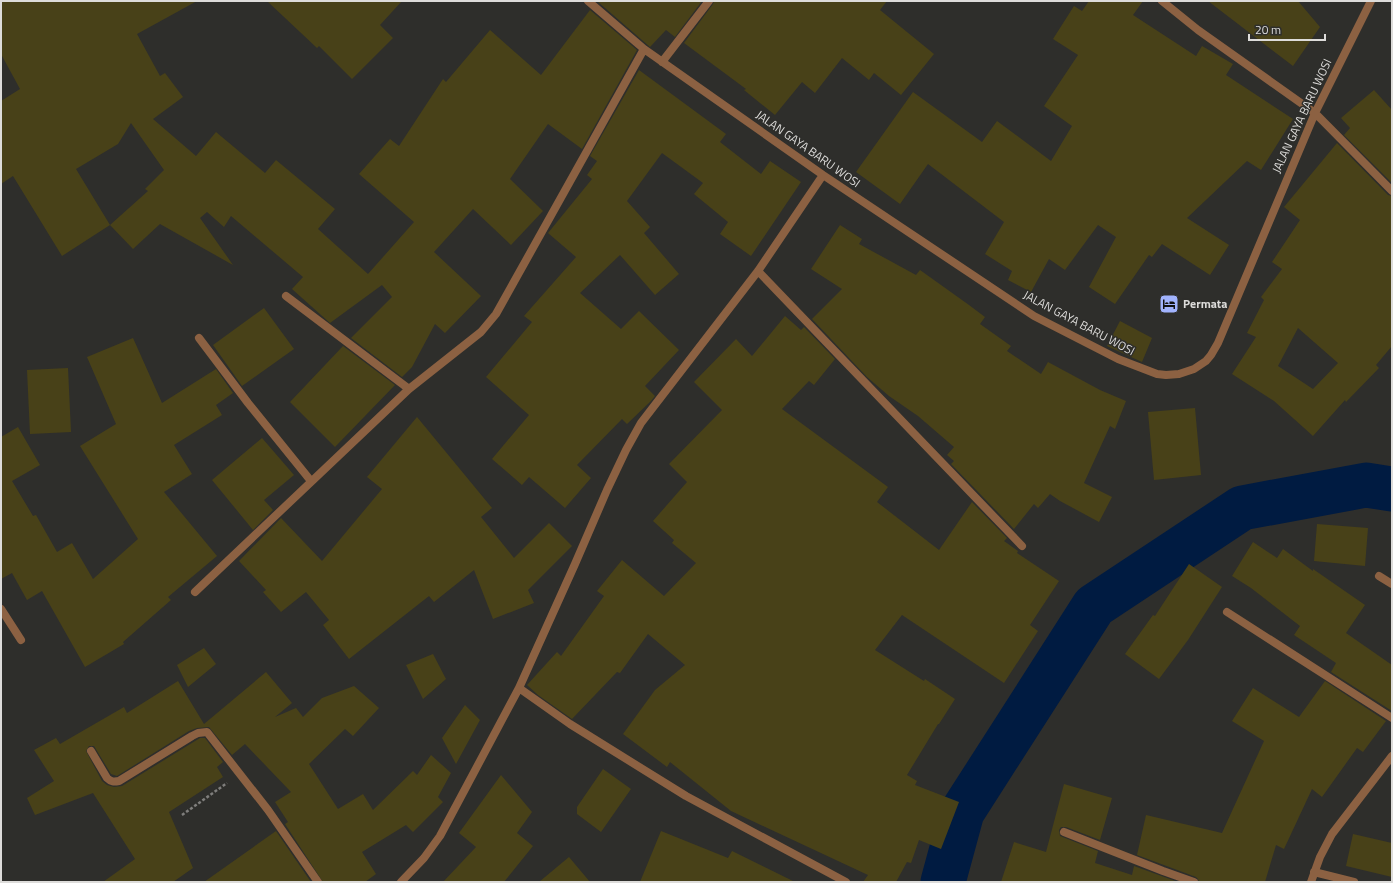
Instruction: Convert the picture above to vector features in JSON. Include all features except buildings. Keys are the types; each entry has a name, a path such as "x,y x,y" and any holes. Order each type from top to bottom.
{"street":[{"name":"JALAN GAYA BARU WOSI","path":"588,1 644,49 662,62 823,175 1034,316 1118,359 1157,374 1166,375 1179,374 1194,369 1212,355 1218,344 1315,113 1371,1"},
{"path":"662,62 709,1"},
{"path":"1162,1 1198,30 1315,113 1392,191"},
{"path":"195,592 409,389 481,332 496,314 644,49"},
{"path":"401,882 424,858 440,836 520,688 607,490 626,450 641,424 758,270 823,175"},
{"path":"758,270 1022,546"},
{"path":"286,296 409,389"},
{"path":"199,338 248,403 311,481"},
{"path":"1379,576 1392,584"},
{"path":"1,609 21,640"},
{"path":"1227,612 1392,718"},
{"path":"520,688 570,724 686,796 846,882"},
{"path":"91,751 107,778 110,781 115,782 192,736 198,733 206,732 211,736 239,775 268,810 318,882"},
{"path":"1311,882 1320,857 1332,834 1392,756"},
{"path":"1064,832 1194,882"},
{"path":"1314,872 1354,882"}],"path":[{"path":"182,815 239,775"}],"waterway":[{"path":"943,882 962,812 1094,606 1242,508 1366,485 1392,489"}],"place":[{"name":"Permata","path":"1169,304"}]}
